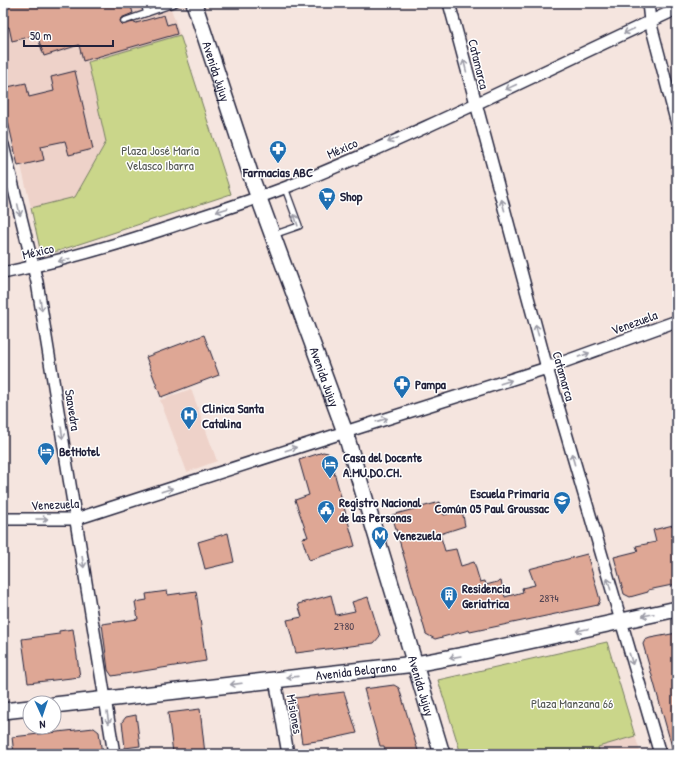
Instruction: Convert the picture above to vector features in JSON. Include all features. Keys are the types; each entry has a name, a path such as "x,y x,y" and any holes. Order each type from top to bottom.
{"main road":[{"name":"Avenida Jujuy","path":"194,3 259,198 344,432 442,754"},
{"name":"Avenida Belgrano","path":"62,704 415,664 677,609"},
{"path":"3,712 22,709"}],"street":[{"name":"Catamarca","path":"449,3 547,368 660,754"},
{"path":"648,3 650,21 677,124"},
{"name":"México","path":"3,273 33,267 94,251 259,198 285,188 475,104 677,9"},
{"name":"Saavedra","path":"3,145 38,282 114,754"},
{"name":"Venezuela","path":"3,520 76,519 547,368 677,321"},
{"name":"Misiones","path":"274,679 288,754"}],"lane":[{"path":"144,3 147,13"},
{"path":"124,21 176,3"},
{"path":"273,235 299,226 285,188"}],"shaded area":[{"path":"3,3 169,3 180,35 88,62 106,142 75,198 31,208 3,89"},
{"name":"Clinica Santa Catalina","path":"191,389 217,461 187,472 160,400"},
{"path":"635,736 641,754 600,754 597,747"}],"green space":[{"name":"Plaza José María Velasco Ibarra","path":"180,35 231,194 58,251 43,253 40,249 31,208 75,197 106,142 88,62"},
{"name":"Plaza Manzana 66","path":"607,642 635,736 598,747 600,754 461,754 438,680"}],"building":[{"path":"3,3 130,3 133,13 121,18 120,21 122,24 136,23 164,15 167,25 174,23 177,34 83,61 79,45 44,56 37,35 12,41 9,27 3,28"},
{"path":"75,71 93,149 69,155 65,141 41,146 44,160 18,166 3,99 3,88 26,83 29,97 54,91 51,77"},
{"path":"204,335 219,375 161,397 146,357"},
{"path":"323,452 328,453 355,546 309,560 302,538 308,537 295,500 309,495 299,460"},
{"path":"440,502 444,515 462,510 465,526 440,534 445,551 456,549 461,566 474,562 480,582 485,581 486,585 501,581 505,597 523,592 522,588 535,585 529,569 587,554 600,600 598,605 470,632 469,630 435,639 426,634 392,515"},
{"path":"677,524 677,584 648,590 648,592 630,597 624,594 614,557 638,551 636,546 656,542 653,530"},
{"path":"228,533 234,562 205,569 198,542"},
{"path":"167,591 168,595 196,591 206,661 112,676 108,670 102,624 138,619 135,602 147,600 146,594"},
{"path":"331,595 336,615 355,611 352,602 368,597 380,636 374,643 296,653 287,620 302,617 298,604"},
{"path":"73,629 80,677 28,683 22,639 59,634 59,631"},
{"path":"677,633 677,754 674,754 643,644 645,640 650,638"},
{"path":"394,685 399,688 419,754 386,754 384,746 380,746 364,689"},
{"path":"344,692 357,733 302,743 295,698"},
{"path":"200,709 205,754 186,754 185,751 173,753 168,713"},
{"path":"136,715 140,746 125,748 122,722 126,717"},
{"path":"94,728 99,732 102,754 14,754 12,737 30,735 62,735 62,732"}],"place":[{"name":"Farmacias ABC","path":"278,164"},
{"name":"Shop","path":"327,211"},
{"name":"Pampa","path":"402,399"},
{"name":"Clinica Santa Catalina","path":"189,430"},
{"name":"BetHotel","path":"46,466"},
{"name":"Casa del Docente A.MU.DO.CH.","path":"330,479"},
{"name":"Escuela Primaria Común 05 Paul Groussac","path":"562,515"},
{"name":"Registro Nacional de las Personas","path":"326,524"},
{"name":"Venezuela","path":"380,550"},
{"name":"Residencia Geriatrica","path":"449,610"}]}
